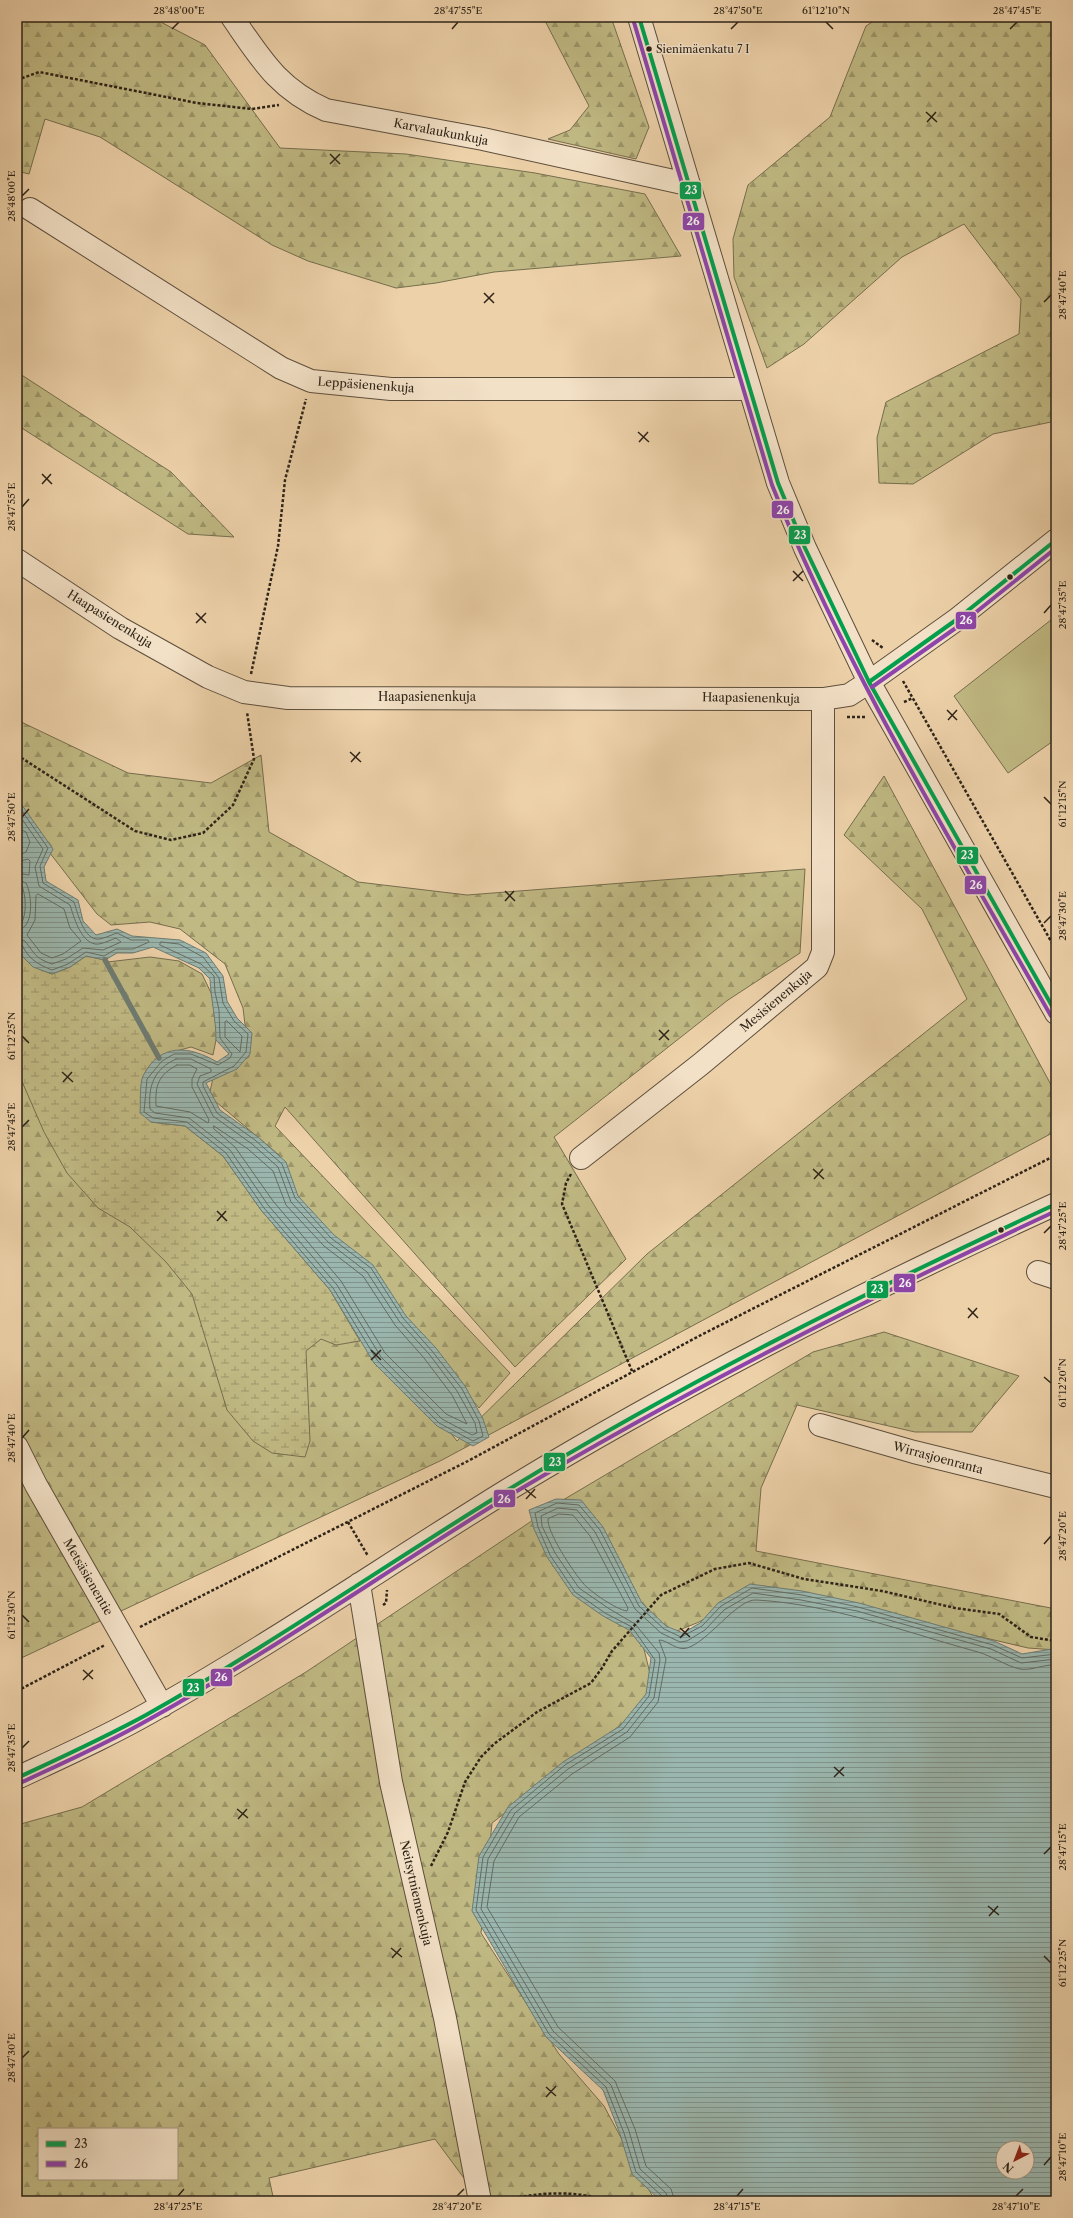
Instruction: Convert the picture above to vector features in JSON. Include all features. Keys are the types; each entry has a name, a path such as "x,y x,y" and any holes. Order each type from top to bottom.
{"street":[{"name":"Karvalaukunkuja","path":"232,17 263,62 282,84 305,101 326,110 483,140 688,184"},
{"path":"639,17 778,483 805,548 869,682 1056,1013"},
{"name":"Leppäsienenkuja","path":"30,209 270,361 311,381 391,389 750,389"},
{"name":"Haapasienenkuja","path":"17,560 120,628 208,677 246,692 288,698 823,699 849,695 869,682 956,620 1053,547"},
{"name":"Mesisienenkuja","path":"581,1158 701,1064 817,967 823,952 823,699"},
{"path":"17,1778 104,1737 162,1706 508,1490 668,1397 830,1311 1056,1204"},
{"name":"Wirrasjoenranta","path":"820,1425 914,1452 1056,1487"},
{"name":"Metsäsienentie","path":"17,1447 36,1485 162,1706"},
{"name":"Neitsytniemenkuja","path":"359,1584 390,1782 446,2018 480,2201"}],"path":[{"path":"17,80 39,72 197,103 252,109 305,101"},
{"path":"17,755 136,831 171,840 203,833 233,805 254,759 246,692 278,546 285,480 311,381"},
{"path":"893,665 1056,950"},
{"path":"17,1691 122,1636 468,1461 632,1371 1056,1155"},
{"path":"581,1158 566,1183 562,1204 632,1371"},
{"path":"417,1896 448,1832 465,1782 481,1757 494,1744 537,1712 591,1682 623,1638 661,1595 715,1569 749,1563 804,1579 882,1592 955,1608 999,1614 1031,1637 1056,1641"},
{"path":"496,2201 556,2193 590,2195 608,2201"}],"green space":[{"path":"17,17 151,17 205,45 280,148 406,154 535,173 645,194 681,256 494,272 436,283 396,288 308,261 272,245 100,137 45,119 29,174 17,171"},
{"path":"543,17 611,17 649,127 636,159 548,139 570,130 589,106"},
{"path":"880,17 1056,17 1056,421 993,434 913,484 879,483 877,438 886,402 1019,334 1021,299 964,224 902,257 804,344 767,368 734,277 733,239 748,185 830,117 866,26"},
{"path":"17,372 171,472 234,537 188,534 17,425"},
{"path":"1056,616 1056,739 1008,773 954,696"},
{"path":"17,720 128,773 211,783 261,755 269,832 358,882 467,895 805,869 800,953 728,1000 554,1137 626,1259 515,1367 285,1107 275,1126 510,1373 479,1408 393,1304 319,1234 283,1174 279,1155 209,1096 213,1078 249,1057 243,1008 225,964 180,929 150,922 111,925 97,914 17,810"},
{"path":"884,776 1056,1094 1056,1131 442,1460 17,1660 17,954 99,963 150,957 179,961 202,974 212,995 217,1035 213,1055 191,1047 155,1057 457,1441 647,1254 967,999 922,909 844,835"},
{"path":"17,883 21,895 17,928"},
{"path":"17,944 27,960 40,969 52,974 70,967 86,956 105,960 159,1058 154,1063 151,1122 185,1126 223,1156 261,1210 330,1290 360,1341 336,1345 321,1339 306,1351 310,1441 305,1457 272,1453 253,1441 227,1410 192,1294 166,1262 130,1227 98,1208 67,1173 44,1132 17,1070"},
{"path":"884,1332 1019,1376 972,1432 915,1432 797,1405 761,1488 756,1551 1056,1609 1056,1650 1028,1648 764,1586 699,1622 643,1645 656,1698 492,1823 481,1933 559,2054 604,2106 655,2201 481,2201 435,2139 269,2178 274,2201 17,2201 17,1825 82,1807 306,1672 563,1500 813,1352"}],"water":[{"path":"17,798 53,849 44,867 46,881 78,900 83,921 96,935 117,929 132,936 180,940 206,953 223,976 227,1001 237,1018 252,1033 250,1054 237,1069 206,1083 220,1110 258,1137 286,1162 298,1196 334,1235 373,1265 406,1316 436,1348 465,1386 483,1419 489,1437 473,1446 437,1426 374,1363 330,1290 261,1210 223,1156 185,1126 151,1122 140,1113 143,1076 150,1065 158,1057 167,1052 186,1050 217,1062 229,1054 216,1040 210,979 199,968 153,947 133,953 117,953 105,960 86,956 70,967 52,974 33,967 23,957 17,944 21,895 17,883 17,851 21,842 17,834"},
{"path":"556,1499 581,1500 603,1527 642,1603 666,1626 683,1633 700,1623 718,1603 750,1584 802,1591 859,1603 994,1641 1022,1654 1052,1649 1056,1650 1056,2201 661,2201 632,2174 620,2134 603,2090 546,2037 472,1911 479,1856 508,1807 563,1762 620,1726 646,1694 651,1658 629,1630 603,1616 573,1595 547,1557 534,1529 529,1510"}],"waterway":[{"path":"105,960 159,1058"}],"transit line":[{"name":"23","path":"639,17 778,483 805,548 869,682 1056,1013"},
{"name":"26","path":"633,19 772,485 801,554 867,689 939,821 1051,1016"},
{"name":"23","path":"869,682 956,620 1056,540"},
{"name":"26","path":"872,687 960,625 1056,548"},
{"name":"23","path":"17,1778 114,1732 192,1689 506,1491 640,1413 846,1305 916,1270 1056,1204"},
{"name":"26","path":"20,1783 116,1737 195,1694 512,1494 578,1455 712,1381 780,1345 917,1277 1056,1211"}],"place":[{"name":"Sienimäenkatu 7 I","path":"649,49"}]}
